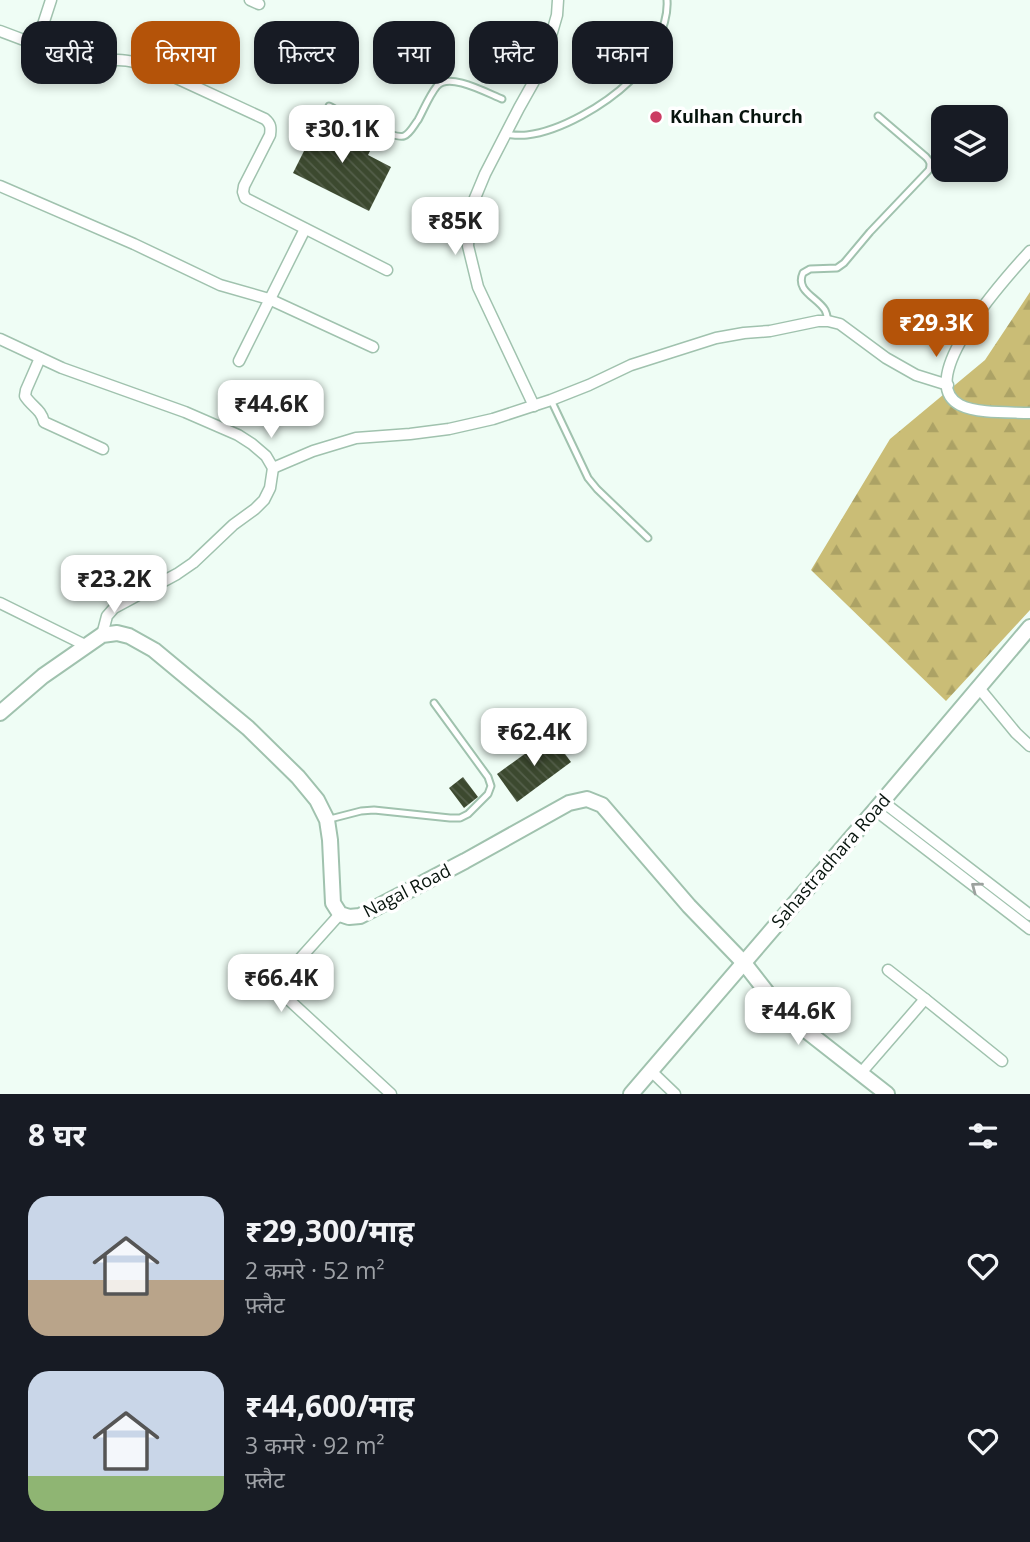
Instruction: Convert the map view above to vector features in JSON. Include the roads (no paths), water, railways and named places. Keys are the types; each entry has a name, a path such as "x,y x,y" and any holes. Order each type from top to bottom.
{"main road":[{"name":"Sahastradhara Road","path":"631,1094 1030,627"},
{"name":"Nagal Road","path":"102,635 117,633 129,636 154,650 248,728 298,777 317,800 327,820 331,840 333,903 340,914 360,916 569,803 587,799 602,805 689,906 804,1030 887,1094"},
{"path":"0,713 43,676 102,635"}],"street":[{"path":"44,21 51,0"},
{"path":"534,406 478,287 468,246 470,210 515,106 542,67 557,15 558,0"},
{"path":"0,31 21,40"},
{"path":"117,60 159,70 265,119 271,129 270,135 244,186 246,198 387,270"},
{"path":"0,186 134,244 219,285 269,299 373,347"},
{"path":"239,361 305,229"},
{"path":"1030,251 1001,283 958,345 949,367 948,385 950,396 966,407 1030,413"},
{"path":"273,468 313,451 356,438 449,429 493,419 551,400 631,365 716,338 818,321 840,324 886,358 916,375 948,385"},
{"path":"0,339 62,368 185,412 238,435 266,456 273,468 270,488 256,509 193,563 114,608 107,616 102,635"},
{"path":"40,358 26,390 28,401 42,415 44,422 103,449"},
{"path":"0,603 87,646"},
{"path":"978,688 1030,746"},
{"path":"879,806 1030,915"},
{"path":"879,806 1030,929"},
{"path":"340,914 288,972 285,990 289,1000 391,1094"},
{"path":"888,971 1002,1061"},
{"path":"860,1074 925,999"},
{"path":"651,1071 675,1094"}],"lane":[{"path":"505,134 525,136 569,123 631,80 650,55 664,26 667,0"},
{"path":"329,106 384,132 404,136 411,130 437,86 444,80 456,81 502,99"},
{"path":"828,321 824,308 802,285 800,278 803,272 829,269 844,263 930,166 926,157 878,116"},
{"path":"551,400 588,478 648,538"},
{"path":"327,820 374,810 460,818 468,814 488,794 491,786 488,777 434,703"}],"place":[{"name":"Kulhan Church","path":"656,117"}]}
